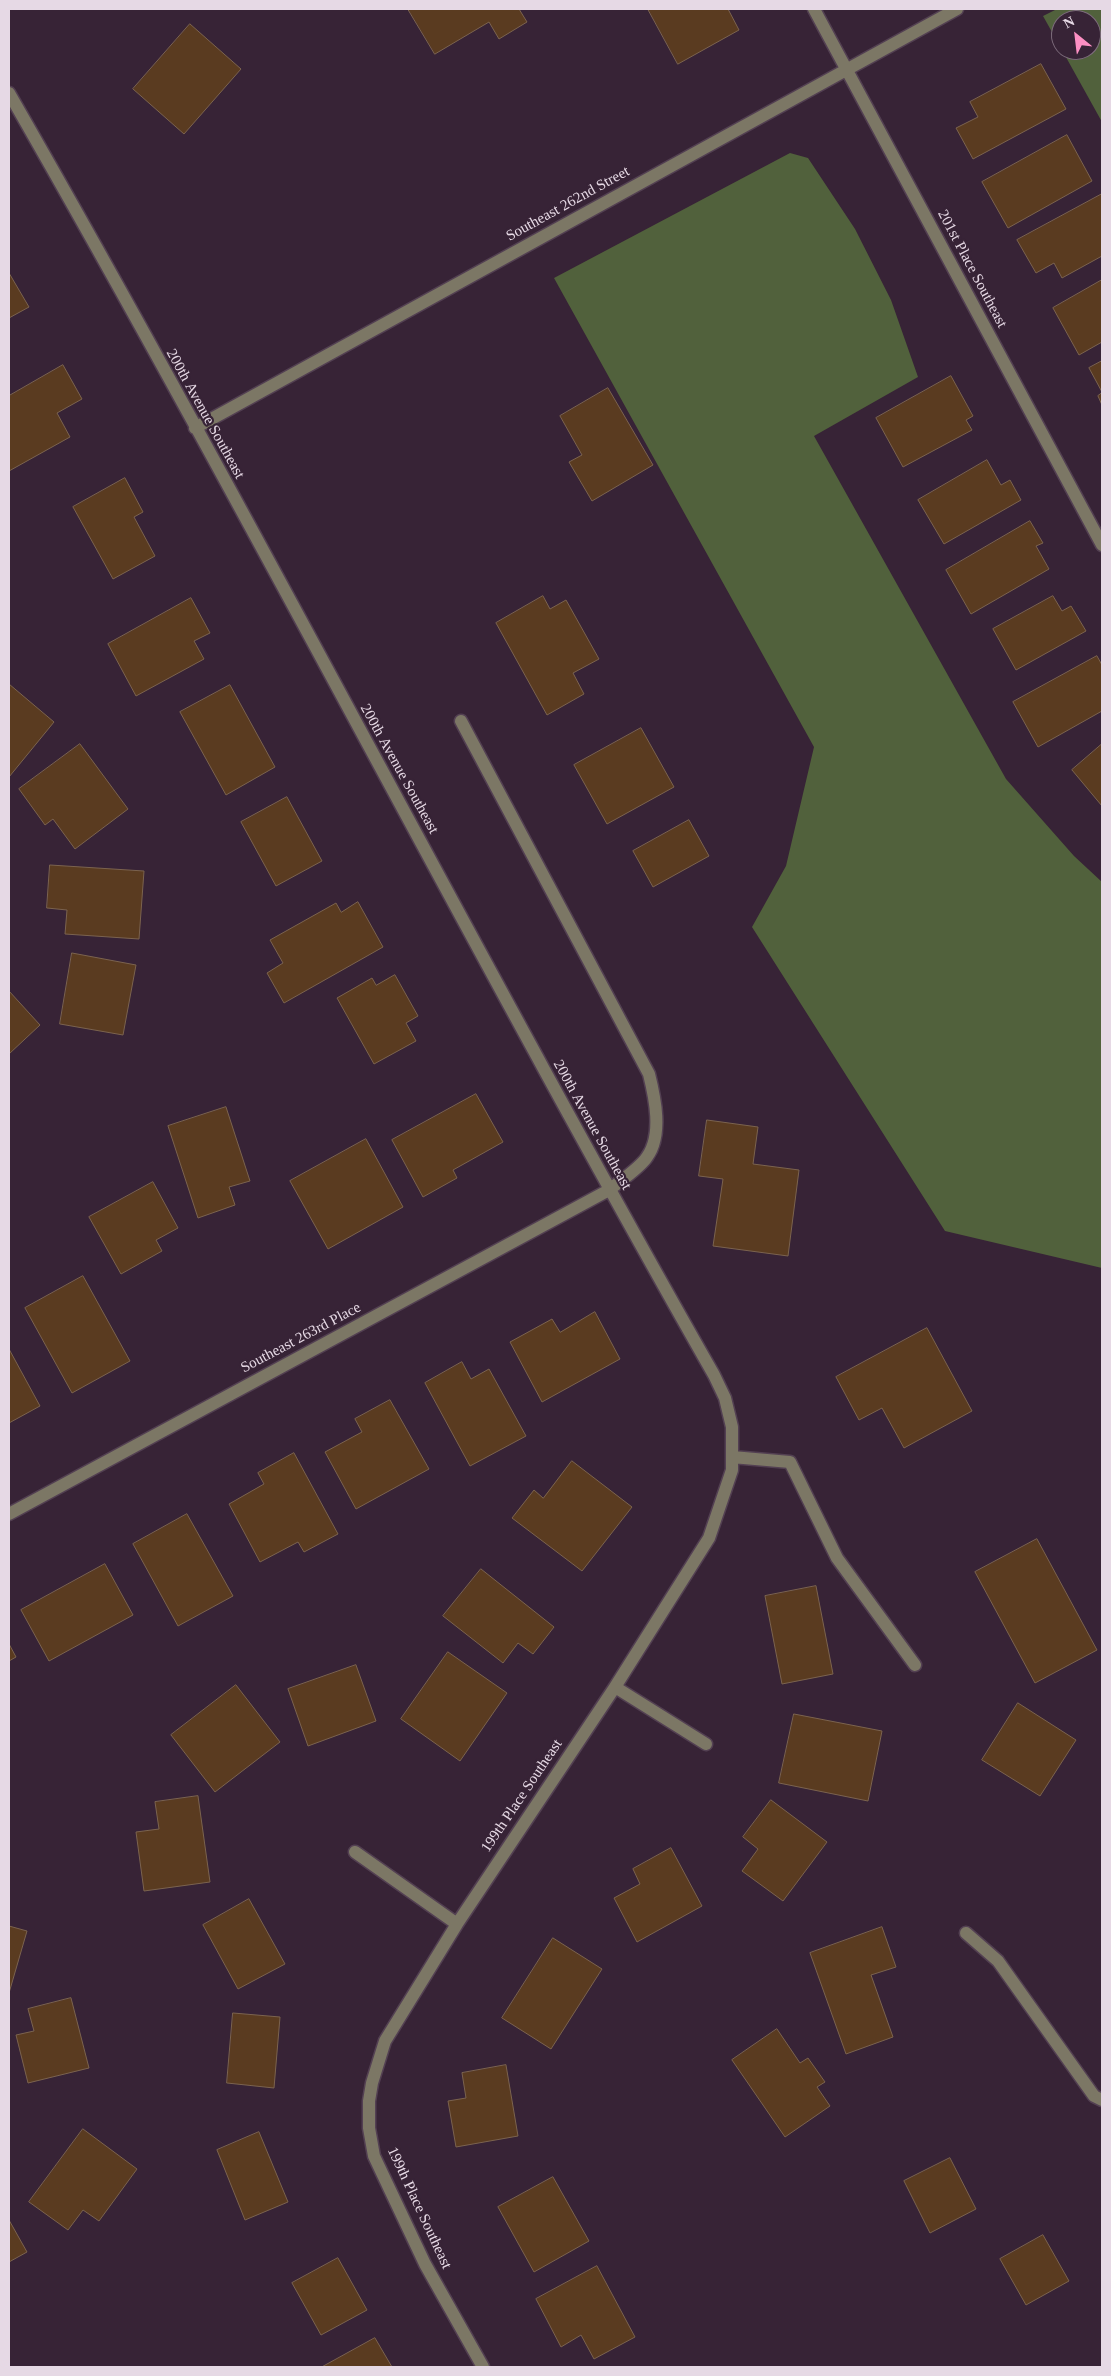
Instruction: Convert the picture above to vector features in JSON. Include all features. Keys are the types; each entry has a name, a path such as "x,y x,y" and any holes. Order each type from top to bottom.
{"street":[{"name":"201st Place Southeast","path":"814,9 1102,545"},
{"name":"Southeast 262nd Street","path":"195,428 956,9"},
{"name":"200th Avenue Southeast","path":"9,93 195,428 609,1190 721,1390 732,1427 732,1463"},
{"name":"Southeast 263rd Place","path":"9,1514 609,1190 648,1157 656,1132 656,1102 650,1074 461,721"},
{"path":"732,1463 790,1462 837,1558 915,1665"},
{"name":"199th Place Southeast","path":"483,2367 425,2264 395,2204 374,2156 369,2128 369,2101 372,2083 385,2041 457,1924 615,1687 709,1538 732,1463"},
{"path":"615,1687 706,1744"},
{"path":"355,1852 457,1924"},
{"path":"966,1933 998,1962 1094,2096 1102,2100"}],"green space":[{"path":"1102,9 1102,122 1068,60 1101,60 1101,10 1055,10"},
{"path":"1051,12 1051,30 1043,16"},
{"path":"790,153 808,158 855,229 891,300 918,377 814,436 1006,779 1074,856 1102,882 1102,1268 945,1231 752,927 786,866 814,747 554,278"}],"building":[{"path":"408,9 519,9 527,22 499,39 489,22 435,54"},
{"path":"648,9 728,9 739,30 678,64"},
{"path":"190,24 241,69 184,134 133,89"},
{"path":"1041,64 1066,109 973,159 956,128 978,117 970,102"},
{"path":"1067,135 1092,181 1008,228 982,182"},
{"path":"1102,194 1102,256 1062,278 1054,263 1036,273 1017,240"},
{"path":"9,273 29,307 9,318"},
{"path":"1102,280 1102,342 1079,355 1053,308"},
{"path":"1102,361 1102,392 1089,368"},
{"path":"63,365 82,399 57,413 70,437 9,471 9,396"},
{"path":"951,376 973,416 966,420 972,430 903,467 876,418"},
{"path":"608,388 653,465 592,501 569,462 582,455 560,416"},
{"path":"1102,393 1102,405 1098,396"},
{"path":"987,460 1001,485 1010,480 1021,500 944,544 918,500"},
{"path":"125,478 143,512 134,517 155,556 113,579 73,507"},
{"path":"1030,521 1043,543 1036,546 1049,569 971,614 946,570"},
{"path":"543,596 550,609 566,600 599,659 573,673 584,694 547,715 496,623"},
{"path":"1053,596 1062,611 1071,606 1086,631 1016,670 993,629"},
{"path":"191,598 210,633 194,641 204,659 136,696 108,644"},
{"path":"1097,656 1102,665 1102,711 1038,747 1013,702"},
{"path":"9,684 54,722 9,777"},
{"path":"230,685 275,767 226,795 180,712"},
{"path":"641,728 674,787 607,824 574,765"},
{"path":"80,744 128,809 75,849 53,819 45,825 19,789"},
{"path":"1102,744 1102,806 1072,770"},
{"path":"287,797 322,861 276,886 241,822"},
{"path":"689,820 709,856 653,887 633,851"},
{"path":"50,865 144,871 139,939 65,934 67,910 47,908"},
{"path":"358,902 383,947 284,1003 267,973 283,963 270,940 336,903 341,912"},
{"path":"72,953 136,965 123,1035 60,1024"},
{"path":"395,975 418,1016 406,1023 416,1041 374,1064 337,998 372,978 376,985"},
{"path":"9,991 40,1025 9,1054"},
{"path":"476,1094 503,1142 453,1170 457,1178 423,1197 392,1140"},
{"path":"226,1107 250,1181 229,1187 235,1205 198,1218 168,1126"},
{"path":"707,1120 758,1127 753,1164 799,1170 788,1256 713,1246 723,1179 699,1176"},
{"path":"366,1139 403,1207 328,1249 290,1181"},
{"path":"153,1182 178,1228 156,1240 162,1251 121,1274 89,1217"},
{"path":"83,1276 130,1361 72,1393 25,1308"},
{"path":"595,1312 620,1359 542,1402 510,1342 552,1319 560,1332"},
{"path":"927,1328 972,1411 904,1448 882,1408 859,1420 836,1377"},
{"path":"9,1349 40,1406 9,1423"},
{"path":"462,1362 471,1379 489,1369 526,1436 470,1466 425,1383"},
{"path":"390,1400 429,1469 356,1509 325,1452 362,1432 355,1419"},
{"path":"294,1453 338,1534 304,1552 298,1542 260,1562 229,1504 264,1484 258,1473"},
{"path":"572,1461 632,1507 582,1571 512,1518 534,1490 543,1498"},
{"path":"187,1514 233,1596 178,1626 133,1544"},
{"path":"1037,1539 1097,1650 1035,1683 975,1572"},
{"path":"105,1564 133,1615 49,1661 21,1610"},
{"path":"481,1569 554,1627 533,1654 518,1643 503,1663 443,1616"},
{"path":"816,1586 833,1674 782,1684 765,1596"},
{"path":"9,1644 16,1657 9,1661"},
{"path":"448,1652 507,1693 460,1761 401,1719"},
{"path":"356,1665 376,1721 308,1746 288,1689"},
{"path":"236,1685 280,1742 215,1792 171,1735"},
{"path":"1018,1703 1076,1740 1040,1796 982,1760"},
{"path":"794,1714 882,1731 868,1801 779,1783"},
{"path":"198,1796 210,1882 144,1891 136,1832 159,1829 155,1802"},
{"path":"771,1800 827,1842 783,1901 742,1871 758,1849 743,1837"},
{"path":"671,1848 702,1906 637,1942 614,1898 640,1884 633,1869"},
{"path":"249,1899 285,1964 238,1989 203,1925"},
{"path":"9,1926 27,1931 9,1993"},
{"path":"882,1927 896,1967 871,1975 893,2037 846,2054 810,1953"},
{"path":"553,1938 602,1969 551,2049 502,2018"},
{"path":"71,1998 89,2068 28,2083 16,2035 34,2031 28,2009"},
{"path":"233,2013 280,2017 274,2088 227,2083"},
{"path":"777,2029 800,2063 808,2058 825,2082 817,2087 830,2106 785,2137 732,2060"},
{"path":"506,2065 518,2136 456,2147 448,2101 466,2098 462,2073"},
{"path":"83,2129 137,2169 99,2221 83,2210 68,2230 29,2202"},
{"path":"259,2132 288,2202 245,2220 217,2150"},
{"path":"950,2158 976,2209 930,2233 904,2181"},
{"path":"553,2177 589,2241 534,2272 498,2207"},
{"path":"9,2220 27,2252 9,2262"},
{"path":"1043,2235 1069,2281 1026,2305 1000,2259"},
{"path":"338,2258 367,2310 321,2335 292,2283"},
{"path":"597,2266 635,2337 594,2359 581,2335 561,2347 536,2299"},
{"path":"375,2338 392,2367 322,2367"}]}
